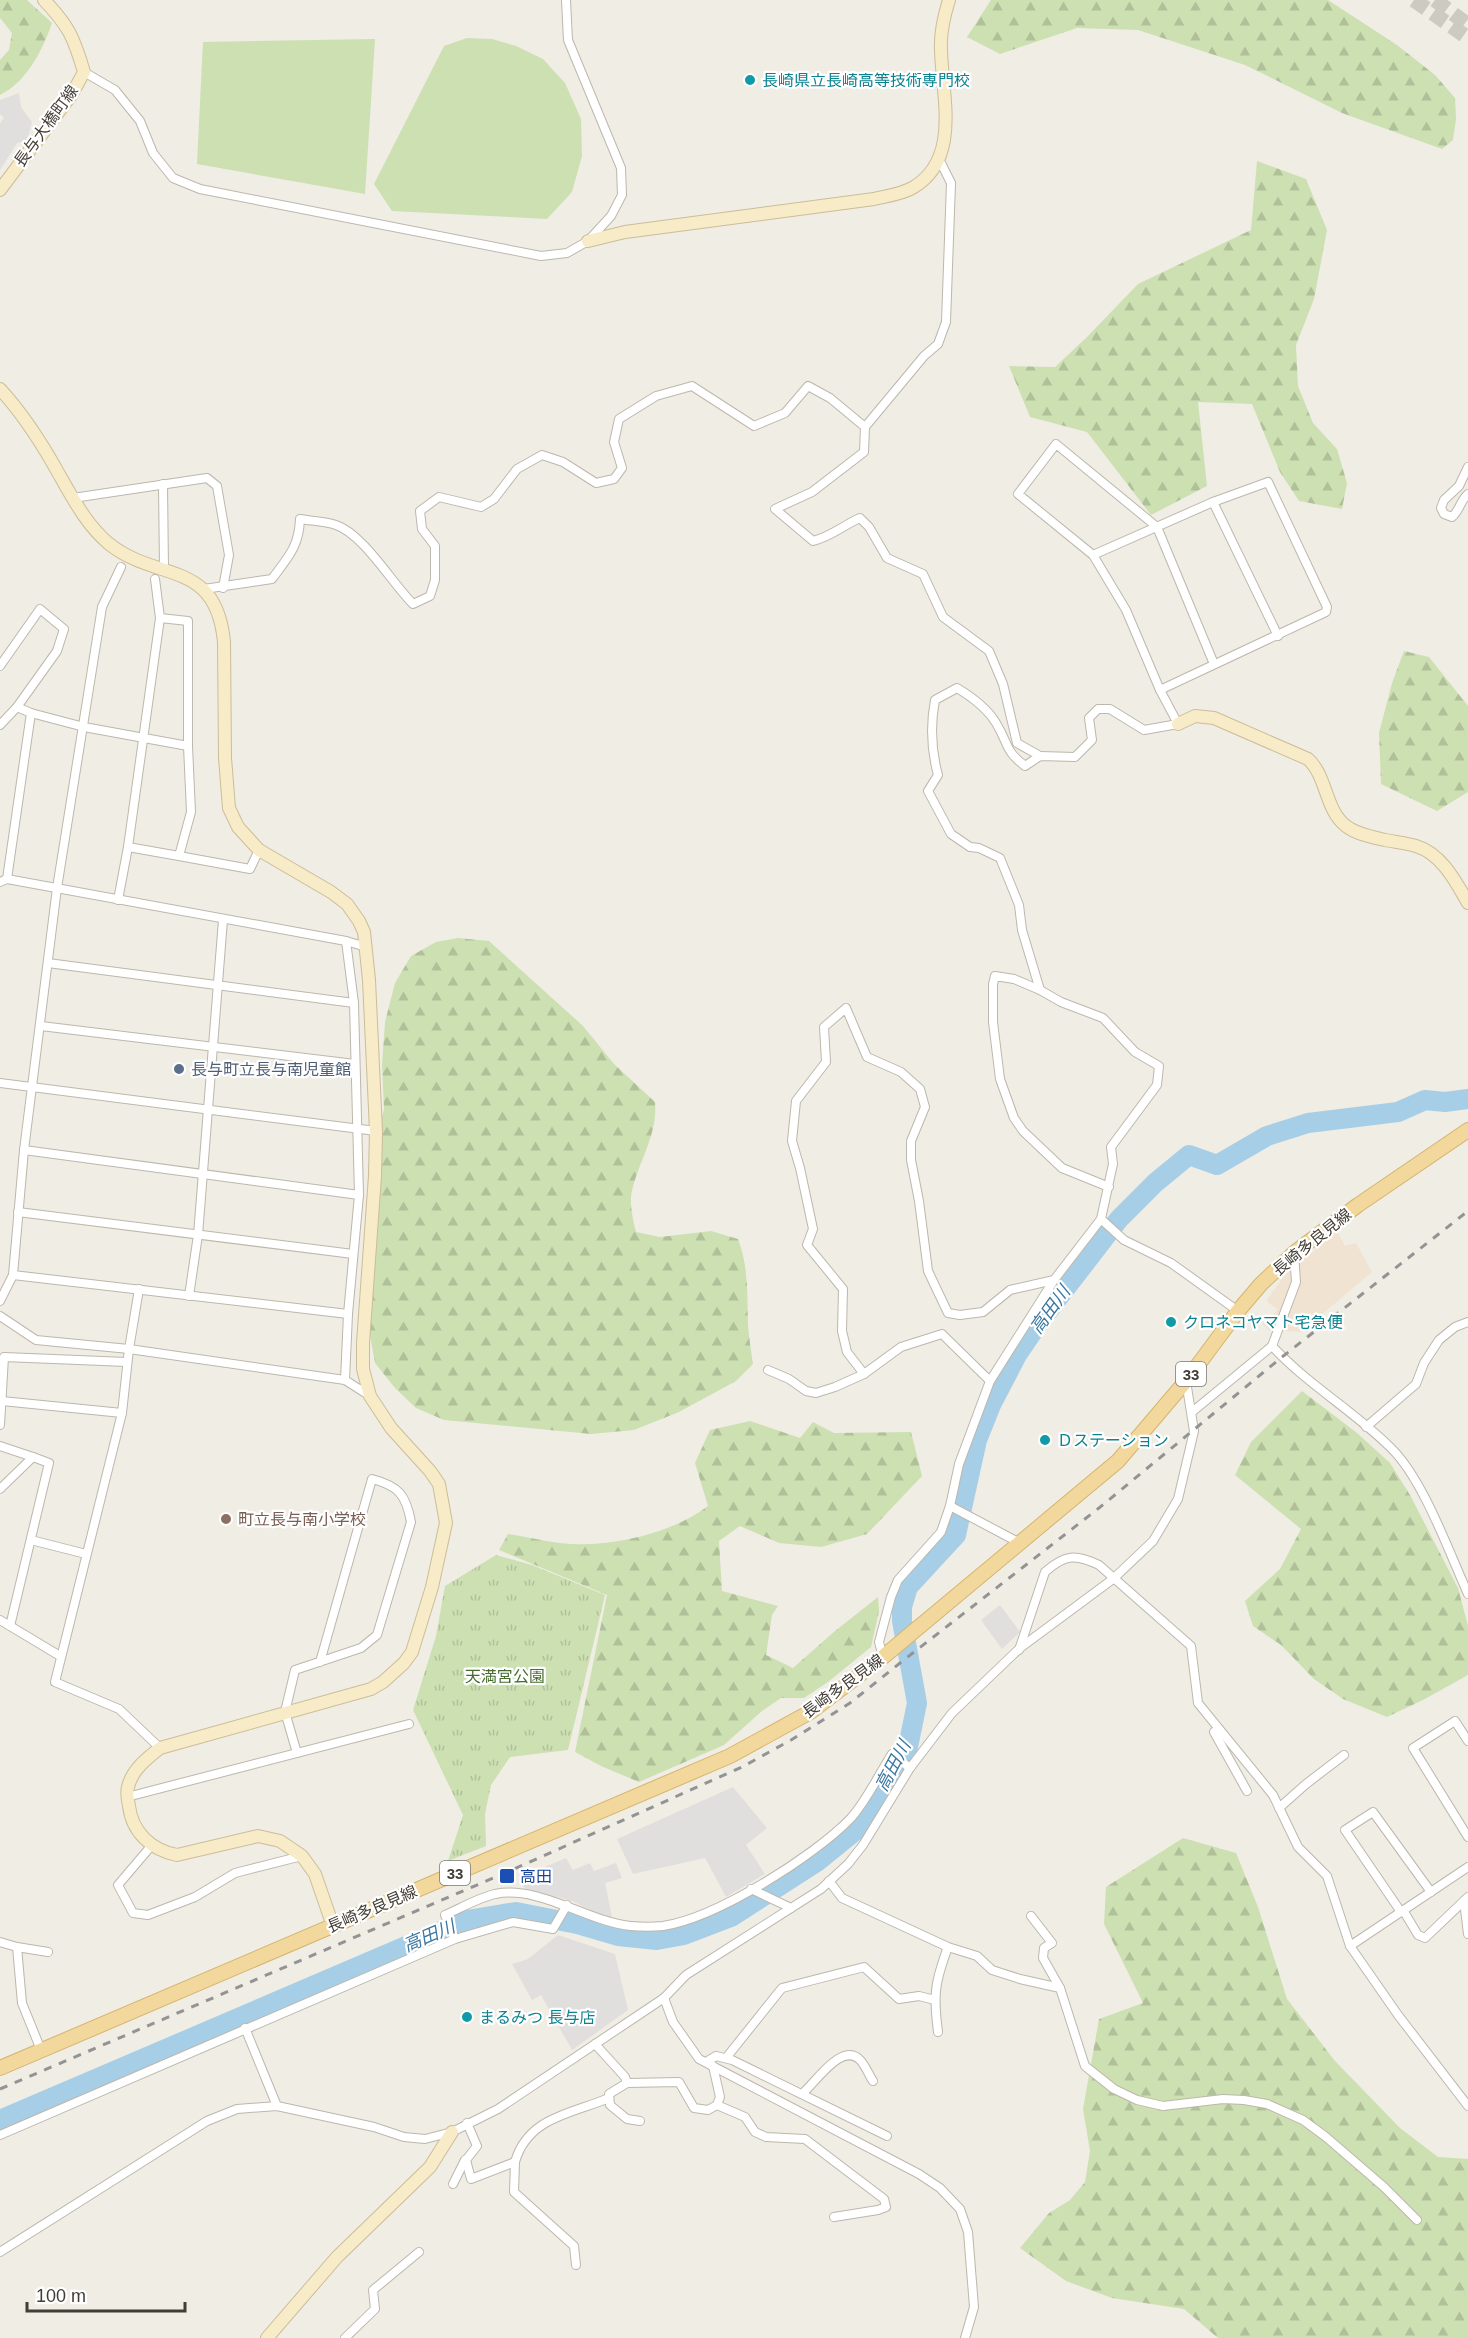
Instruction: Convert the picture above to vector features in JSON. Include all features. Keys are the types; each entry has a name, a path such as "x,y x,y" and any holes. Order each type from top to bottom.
{"main road":[{"name":"長崎多良見線","path":"0,2068 730,1756 812,1711 888,1652 1118,1461 1186,1381 1238,1311 1261,1284 1294,1253 1358,1205 1468,1130"}],"street":[{"name":"長与大橋町線","path":"0,190 72,93 84,72 75,40 66,23 44,0"},
{"path":"84,72 115,90 140,121 153,153 173,178 200,189 541,256 567,253 588,241 607,222 622,195 621,168 568,40 566,0"},
{"path":"588,241 626,232 874,199 913,188 928,176 939,161 944,145 940,47 949,0"},
{"path":"939,161 951,183 946,322 938,344 924,356 865,427 864,452 812,492 775,509 813,541 831,537 844,526 860,518 869,527 887,558 923,574 943,616 989,651 1004,684 1017,743 1040,756 1075,757 1092,740 1089,718 1098,709 1110,708 1144,730 1178,724 1195,716 1214,718 1308,759 1317,767 1338,817 1346,826 1370,837 1418,847 1435,856 1456,882 1468,903"},
{"path":"204,589 272,579 296,547 300,519 337,525 361,542 396,587 413,604 430,596 435,580 435,546 422,529 420,511 439,497 481,507 494,499 517,469 542,454 563,462 596,483 614,479 622,468 614,442 619,419 656,396 692,386 754,426 785,413 808,386 830,398 865,427"},
{"path":"0,389 15,405 42,445 81,513 98,534 114,547 160,574 191,579 204,589 216,604 222,624 225,758 229,808 238,827 259,850 331,892 347,904 359,921 366,947 376,1131 363,1369 370,1396 391,1428 430,1470 439,1484 446,1523 432,1587 412,1652 404,1663 383,1682 371,1689 160,1748 140,1764 128,1787 127,1797 131,1820 139,1834 165,1853 177,1855 258,1836 280,1841 302,1856 315,1874 333,1926"},
{"path":"1178,724 1160,690 1126,610 1093,555 1018,494 1056,444 1157,527 1214,664"},
{"path":"1468,467 1460,486 1444,500 1441,508 1444,514 1452,517 1458,512 1463,499 1468,494"},
{"path":"74,498 207,478 217,486 229,555 223,588"},
{"path":"1093,555 1213,502 1268,482 1327,607 1326,612 1160,690"},
{"path":"118,900 128,847 160,618 163,484"},
{"path":"1213,502 1278,636"},
{"path":"0,1301 13,1275 24,1150 57,888 102,607 121,567"},
{"path":"0,666 40,609 64,629 57,651 0,725"},
{"path":"160,618 188,621 190,812 179,856"},
{"path":"1040,756 1025,766 1011,756 996,723 974,699 957,688 935,700 931,723 932,753 938,775 928,791 951,834 970,847 979,848 1000,858 1019,904 1022,930 1040,990"},
{"path":"16,706 31,713 84,727 188,746"},
{"path":"31,713 4,881 57,888 346,941 366,947"},
{"path":"128,847 250,869 259,850"},
{"path":"189,1296 198,1235 223,920"},
{"path":"345,1380 348,1314 359,1195 354,1003 346,941"},
{"path":"48,963 354,1003"},
{"path":"888,1652 879,1642 891,1597 898,1580 941,1532 950,1506 959,1464 990,1381 1054,1280 1103,1221 1109,1187 1113,1164 1111,1147 1157,1085 1159,1066 1135,1053 1103,1018 1061,1002 1014,979 995,976 993,1022 1000,1079 1008,1104 1023,1131 1062,1168 1109,1187"},
{"path":"864,1374 847,1352 842,1331 843,1289 807,1245 813,1229 792,1141 796,1101 826,1062 824,1028 846,1008 867,1058 901,1072 920,1089 925,1107 911,1141 911,1160 928,1271 948,1313 960,1315 983,1312 1010,1290 1054,1280"},
{"path":"40,1026 355,1064"},
{"path":"0,1083 376,1131"},
{"path":"24,1150 359,1195"},
{"path":"18,1212 353,1254"},
{"path":"1103,1221 1124,1240 1171,1263 1238,1311"},
{"path":"1192,1412 1272,1346 1296,1281 1294,1253"},
{"path":"13,1275 348,1314"},
{"path":"139,1289 127,1362 122,1413 55,1682 118,1709 160,1748"},
{"path":"0,1316 36,1340 129,1349 345,1380 370,1396"},
{"path":"1366,1427 1416,1384 1424,1364 1439,1340 1468,1322"},
{"path":"768,1370 816,1394 864,1374 901,1347 942,1334 990,1381"},
{"path":"1272,1346 1290,1366 1392,1448 1409,1469 1442,1534 1468,1594"},
{"path":"0,1425 4,1357 127,1362"},
{"path":"0,2252 207,2121 237,2109 277,2106 374,2127 404,2137 425,2139 452,2132 498,2109 664,1998 687,1975 821,1889 848,1864 863,1845 908,1766 952,1713 1019,1650 1113,1579 1153,1541 1178,1499 1194,1431 1186,1381"},
{"path":"2,1401 122,1413"},
{"path":"0,1446 49,1463 10,1626"},
{"path":"0,1489 33,1457"},
{"path":"297,1753 285,1712 295,1670 320,1662 361,1648 377,1635 411,1522 408,1505 401,1493 390,1483 372,1479 320,1662"},
{"path":"950,1506 1020,1543"},
{"path":"31,1540 86,1554"},
{"path":"1019,1650 1045,1572 1054,1563 1065,1558 1081,1557 1099,1565 1191,1646 1198,1703 1273,1795 1298,1847 1327,1876 1350,1946 1398,2015 1468,2106"},
{"path":"0,1620 60,1656"},
{"path":"1468,1741 1455,1721 1413,1748 1468,1837"},
{"path":"127,1797 409,1724"},
{"path":"1218,1728 1214,1732 1246,1791"},
{"path":"455,1939 445,1915 496,1894 521,1894 567,1905 600,1920 630,1926 662,1926 690,1918 724,1905 804,1857 845,1824 852,1817 892,1754 908,1766"},
{"path":"1279,1809 1306,1784 1344,1755"},
{"path":"1431,1892 1373,1812 1345,1830 1418,1935 1425,1938 1466,1899"},
{"path":"152,1845 118,1885 133,1913 148,1916 195,1897 235,1873 302,1856"},
{"path":"1350,1946 1468,1867"},
{"path":"829,1881 842,1898 948,1947 977,1956 992,1970 1060,1988"},
{"path":"751,1889 791,1908"},
{"path":"1466,1899 1468,1934"},
{"path":"0,2135 455,1939 513,1922 553,1929 567,1905"},
{"path":"1031,1916 1052,1943 1044,1948 1043,1958 1060,1988 1085,2066 1114,2089 1137,2100 1163,2106 1223,2099 1267,2104 1303,2120 1326,2136 1384,2187 1417,2220"},
{"path":"0,1942 48,1952"},
{"path":"17,1947 22,2003 41,2050"},
{"path":"938,2031 936,1980 948,1947"},
{"path":"726,2058 782,1989 810,1980 864,1967 899,1999 919,1996 935,2000"},
{"path":"664,1998 673,2022 699,2059 919,2174 939,2188 960,2209 968,2232 974,2307 965,2338"},
{"path":"245,2028 277,2106"},
{"path":"595,2044 625,2077 627,2083"},
{"path":"803,2093 833,2062 844,2055 852,2055 860,2060 873,2081"},
{"path":"710,2064 716,2056 726,2058 803,2093 887,2136"},
{"path":"640,2121 627,2119 618,2114 610,2105 609,2094 627,2083 679,2082 694,2108 708,2109 717,2105 720,2097 710,2064"},
{"path":"576,2265 574,2246 514,2192 515,2162 523,2143 532,2130 548,2121 609,2098"},
{"path":"717,2105 746,2117 755,2132 766,2137 805,2139 884,2199 886,2206 878,2210 834,2217"},
{"path":"453,2184 465,2160 477,2146 467,2123"},
{"path":"267,2338 337,2257 430,2166 452,2132"},
{"path":"465,2160 471,2180 515,2162"},
{"path":"345,2338 375,2309 373,2290 419,2252"}],"shaded area":[{"path":"19,93 21,107 32,122 27,141 17,143 0,170 0,123 4,118 0,114 0,100"},
{"path":"1337,1231 1345,1246 1356,1243 1372,1272 1301,1332 1269,1330 1262,1324 1278,1310 1266,1301 1285,1275"},
{"path":"1000,1605 1020,1632 1002,1649 981,1620"},
{"path":"733,1787 767,1828 746,1845 765,1874 726,1897 705,1858 633,1874 617,1839"},
{"path":"566,1858 573,1870 590,1863 594,1871 616,1863 622,1878 605,1883 612,1917 601,1915 558,1897 528,1900 521,1877"},
{"path":"558,1935 615,1954 628,2010 572,2050 541,1995 532,2000 512,1964 528,1959"}],"green space":[{"path":"0,0 27,0 52,23 33,64 18,82 0,95 0,60 9,50 12,33 0,18"},
{"path":"991,0 1328,0 1397,45 1435,75 1455,98 1456,119 1453,140 1442,149 1342,113 1245,65 1138,30 1077,28 1000,54 967,37"},
{"path":"467,38 492,39 516,46 543,59 565,83 581,119 582,156 572,192 547,219 392,211 374,184 444,46"},
{"path":"375,39 365,194 197,164 203,42"},
{"path":"1257,161 1306,179 1327,230 1314,299 1296,345 1298,386 1313,423 1337,449 1347,483 1342,509 1299,501 1280,472 1252,404 1198,402 1207,486 1151,515 1087,432 1030,417 1009,366 1055,367 1138,284 1251,230"},
{"path":"1404,651 1429,657 1468,706 1468,792 1437,811 1381,784 1379,733 1392,683"},
{"path":"458,938 489,941 583,1026 614,1064 655,1102 654,1125 631,1196 636,1232 660,1237 711,1231 738,1239 746,1271 748,1325 753,1364 736,1381 679,1412 634,1430 591,1434 444,1420 416,1408 395,1388 375,1363 367,1319 368,1169 384,1109 382,1065 385,1022 395,983 411,956 436,942"},
{"path":"1302,1391 1357,1433 1390,1463 1410,1495 1458,1588 1468,1626 1468,1675 1387,1717 1343,1699 1314,1679 1281,1645 1253,1626 1245,1601 1280,1569 1301,1529 1235,1475 1251,1442"},
{"path":"750,1421 800,1438 813,1422 834,1433 911,1432 922,1476 867,1534 821,1547 779,1543 740,1526 719,1541 722,1591 778,1606 772,1615 766,1655 793,1668 878,1597 879,1611 871,1647 828,1682 804,1698 781,1698 762,1711 724,1745 639,1782 575,1752 607,1595 499,1550 508,1534 564,1543 607,1543 643,1536 678,1524 708,1506 695,1463 710,1430"},
{"name":"天満宮公園","path":"496,1555 532,1565 605,1595 568,1750 510,1757 491,1785 485,1814 486,1846 448,1861 463,1815 413,1710 436,1636 445,1586"},
{"path":"1183,1838 1236,1853 1258,1907 1287,1999 1335,2061 1400,2128 1438,2157 1468,2159 1468,2338 1218,2338 1184,2309 1112,2298 1066,2281 1020,2248 1049,2213 1070,2200 1085,2182 1090,2151 1083,2109 1099,2019 1143,2003 1104,1924 1106,1887"}],"waterway":[{"name":"高田川","path":"0,2120 467,1920 516,1912 577,1924 618,1936 657,1940 684,1935 731,1917 818,1861 855,1831 908,1747 917,1703 902,1621 902,1607 908,1587 956,1535 977,1440 991,1405 1017,1355 1038,1324 1119,1219 1155,1183 1189,1155 1217,1165 1267,1136 1308,1123 1398,1112 1425,1100 1445,1102 1468,1099"}],"tunnel":[{"path":"1414,0 1468,38"},
{"path":"1435,0 1468,25"}],"railway":[{"path":"0,2089 505,1873 742,1767 791,1740 850,1703 1099,1508 1282,1357 1468,1211"}],"place":[{"name":"長崎県立長崎高等技術専門校","path":"750,80"},
{"name":"長与町立長与南児童館","path":"179,1069"},
{"name":"クロネコヤマト宅急便","path":"1171,1322"},
{"name":"Ｄステーション","path":"1045,1440"},
{"name":"町立長与南小学校","path":"226,1519"},
{"name":"高田","path":"507,1876"},
{"name":"まるみつ 長与店","path":"467,2017"}]}
